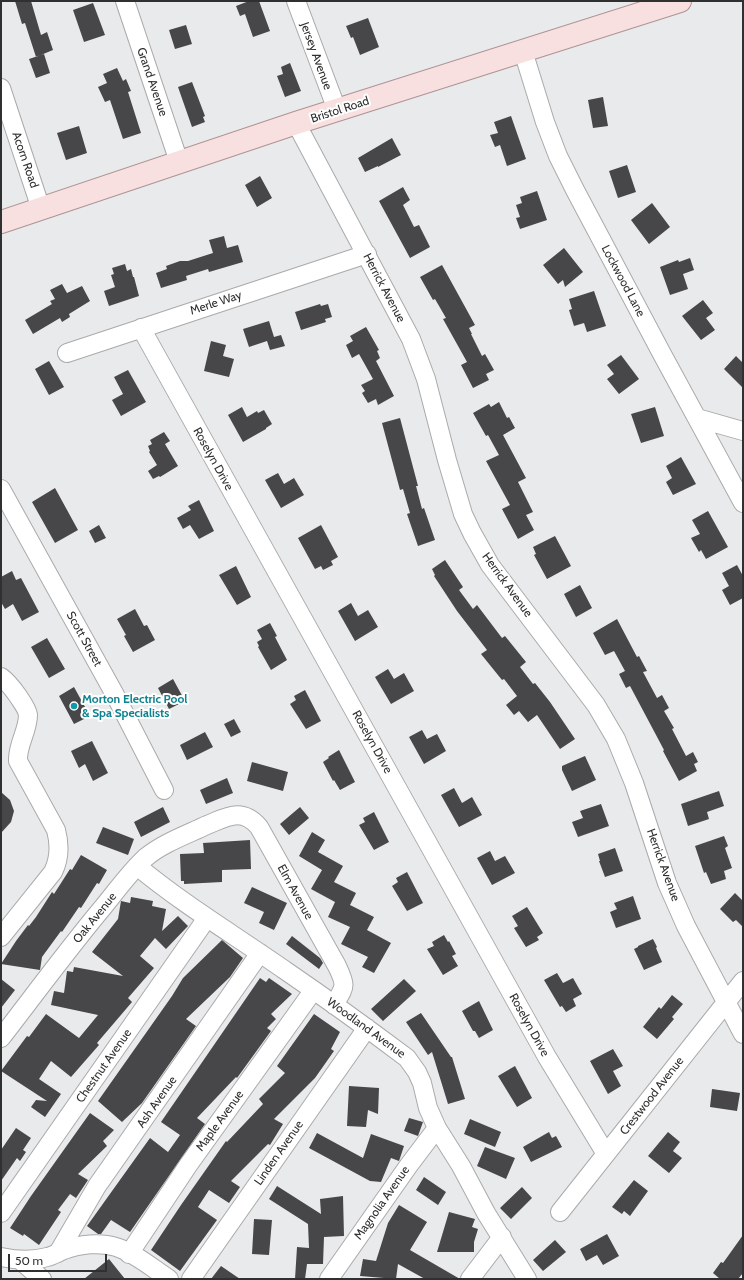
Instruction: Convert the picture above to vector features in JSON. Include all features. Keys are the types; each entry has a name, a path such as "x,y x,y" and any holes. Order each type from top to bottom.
{"main road":[{"name":"Bristol Road","path":"1,222 337,110 680,1"}],"street":[{"name":"Grand Avenue","path":"125,1 180,162"},
{"name":"Jersey Avenue","path":"296,1 337,110"},
{"name":"Lockwood Lane","path":"523,51 545,122 558,156 743,502"},
{"name":"Acorn Road","path":"1,88 41,209"},
{"name":"Herrick Avenue","path":"296,124 367,254 411,339 426,379 463,514 472,533 490,565 596,705 616,739 634,783 667,883 686,926 743,1034"},
{"name":"Merle Way","path":"66,353 367,254"},
{"name":"Roselyn Drive","path":"141,328 547,1057 606,1154"},
{"path":"697,418 743,431"},
{"name":"Scott Street","path":"1,489 114,692 164,790"},
{"path":"1,677 13,690 28,714 17,754 18,760 56,830 59,842 59,855 53,872 1,936"},
{"name":"Elm Avenue","path":"211,824 235,815 244,816 259,827 344,981 343,990 334,1005"},
{"name":"Oak Avenue","path":"1,1038 95,916 137,866 146,857 162,846 211,824"},
{"name":"Woodland Avenue","path":"137,866 161,886 260,953 407,1058 412,1064 422,1083 428,1108 437,1128 528,1279"},
{"name":"Chestnut Avenue","path":"1,1213 207,918"},
{"name":"Ash Avenue","path":"58,1253 97,1186 260,953"},
{"name":"Crestwood Avenue","path":"560,1212 743,981"},
{"name":"Maple Avenue","path":"129,1254 189,1164 313,991"},
{"name":"Linden Avenue","path":"192,1279 367,1028"},
{"name":"Magnolia Avenue","path":"329,1279 409,1165 437,1128"},
{"path":"470,1279 502,1237"},
{"path":"1,1256 20,1260 47,1257 66,1249 97,1244 117,1247 169,1279"},
{"path":"20,1260 42,1279"}],"building":[{"path":"15,1 31,1 41,35 47,32 53,50 36,57 25,23 22,24"},
{"path":"249,1 259,1 270,31 253,37 245,14 240,16 236,6"},
{"path":"93,3 105,35 84,42 73,10"},
{"path":"368,18 379,47 360,55 353,37 351,38 346,26"},
{"path":"186,25 192,44 175,49 169,30"},
{"path":"44,54 50,73 36,78 29,59"},
{"path":"290,63 301,91 285,97 277,76 283,74 281,67"},
{"path":"117,68 123,81 126,79 131,91 128,92 141,133 123,139 110,100 105,102 98,87 107,83 103,74"},
{"path":"192,82 205,116 203,117 205,122 192,127 178,87"},
{"path":"603,97 608,126 593,128 588,100"},
{"path":"511,116 526,159 507,166 500,145 495,147 490,135 498,133 494,122"},
{"path":"79,126 87,153 66,160 57,133"},
{"path":"392,138 401,155 365,172 358,158"},
{"path":"627,165 636,192 618,198 609,171"},
{"path":"260,176 272,198 257,207 245,185"},
{"path":"403,187 410,200 403,205 414,227 419,225 430,247 410,258 379,201"},
{"path":"537,191 547,220 520,229 516,218 520,217 516,205 522,203 520,197"},
{"path":"652,203 670,227 649,244 631,220"},
{"path":"224,236 227,248 238,245 243,262 209,272 208,269 186,276 187,280 161,288 156,273 167,269 166,266 180,261 188,261 213,253 209,240"},
{"path":"564,248 583,272 565,287 563,280 558,284 543,265"},
{"path":"690,258 694,270 683,274 688,289 670,295 660,267 678,260 679,262"},
{"path":"125,264 127,271 131,269 139,296 109,306 104,291 115,287 111,275 114,274 112,268"},
{"path":"442,265 475,325 469,328 471,334 482,356 485,354 494,370 486,374 489,380 473,388 461,365 467,362 443,319 446,318 435,299 433,300 420,277"},
{"path":"62,284 67,293 82,286 90,301 69,314 70,317 62,322 60,318 33,334 25,320 52,304 50,301 55,299 50,290"},
{"path":"594,291 606,326 587,332 584,323 574,326 569,310 572,309 569,299"},
{"path":"703,300 713,313 706,318 715,330 701,340 682,316"},
{"path":"320,304 321,306 328,304 332,317 325,319 326,322 301,330 295,312"},
{"path":"269,321 274,337 281,335 285,346 270,350 267,341 249,347 243,329"},
{"path":"366,327 379,350 377,351 380,358 376,361 394,396 378,405 376,399 368,403 362,393 365,391 361,385 373,379 359,354 352,358 346,345 353,341 350,336"},
{"path":"211,341 226,345 223,356 234,359 229,377 204,371"},
{"path":"621,355 639,379 619,394 607,379 614,374 607,365"},
{"path":"736,356 743,363 743,388 724,369"},
{"path":"49,361 64,387 49,395 35,369"},
{"path":"128,370 146,402 121,416 112,400 123,394 114,377"},
{"path":"499,402 507,418 509,417 515,428 503,435 526,478 518,482 533,512 526,515 534,530 518,539 502,509 510,505 486,461 499,455 473,413 489,404 491,407"},
{"path":"242,407 247,417 257,411 258,413 264,410 272,424 243,442 228,415"},
{"path":"655,407 664,436 641,443 631,414"},
{"path":"400,418 418,486 416,486 422,509 424,508 435,540 418,546 407,514 410,513 403,489 400,490 382,423"},
{"path":"164,432 170,441 165,444 178,466 160,477 159,476 153,479 148,471 157,465 149,452 148,446 152,444 150,440"},
{"path":"681,457 696,484 673,495 666,482 672,478 666,466"},
{"path":"278,473 284,484 294,478 304,495 281,508 265,480"},
{"path":"55,488 78,530 55,543 32,502"},
{"path":"199,500 214,531 199,539 190,525 183,529 177,518 191,510 188,506"},
{"path":"708,511 728,547 706,559 701,550 699,552 691,538 700,534 692,520"},
{"path":"99,525 106,538 95,543 89,531"},
{"path":"321,525 338,557 331,561 333,565 323,570 321,566 315,569 298,538"},
{"path":"555,536 571,566 547,579 534,555 536,554 533,547"},
{"path":"445,560 463,587 459,590 473,609 477,605 502,638 505,636 526,662 520,667 550,702 575,739 560,749 537,715 528,722 519,711 514,715 506,705 517,696 481,654 487,650 457,611 434,576 435,575 432,569"},
{"path":"737,565 743,576 743,598 730,605 722,590 729,586 722,573"},
{"path":"236,566 251,597 237,605 219,575"},
{"path":"12,571 16,580 21,578 39,612 22,621 13,604 5,609 1,602 1,577"},
{"path":"580,585 592,608 576,617 564,594"},
{"path":"351,603 358,616 368,610 378,627 355,641 338,611"},
{"path":"135,609 144,626 147,625 155,640 133,652 117,619"},
{"path":"617,619 637,657 639,656 647,671 643,672 657,698 662,695 669,708 664,711 674,728 672,729 686,756 693,752 698,762 694,764 697,771 679,781 630,686 626,688 619,674 625,671 614,651 605,655 593,633"},
{"path":"270,623 277,636 275,637 287,660 271,670 258,647 257,642 262,639 257,630"},
{"path":"47,638 65,669 49,678 31,647"},
{"path":"388,669 394,679 404,673 414,691 391,704 375,677"},
{"path":"173,679 185,701 169,709 158,688"},
{"name":"Morton Electric Pool & Spa Specialists","path":"74,687 90,716 74,724 59,696"},
{"path":"305,690 321,721 306,729 290,704 296,700 294,696"},
{"path":"234,719 241,732 231,737 224,724"},
{"path":"422,730 427,739 437,734 446,751 424,764 409,737"},
{"path":"205,732 213,747 187,760 180,745"},
{"path":"92,741 108,773 93,781 85,764 79,768 71,751"},
{"path":"339,750 355,782 340,790 334,780 333,781 323,762"},
{"path":"585,756 596,780 572,791 562,770 562,766"},
{"path":"252,762 288,772 283,791 247,781"},
{"path":"227,778 233,793 206,804 200,790"},
{"path":"454,788 462,803 472,797 482,815 459,827 441,795"},
{"path":"719,791 724,806 707,812 709,819 688,826 681,804"},
{"path":"1,792 10,800 14,811 11,822 1,833"},
{"path":"601,804 609,826 578,837 572,822 583,818 580,811"},
{"path":"163,807 170,822 141,837 134,822"},
{"path":"300,807 309,818 289,835 280,824"},
{"path":"374,812 389,842 374,850 359,825 365,822 363,818"},
{"path":"103,827 134,839 128,855 96,843"},
{"path":"312,832 325,840 318,852 343,866 334,882 356,893 350,905 374,917 367,930 391,943 374,973 362,967 368,957 341,944 350,927 328,917 335,902 311,889 322,870 299,856"},
{"path":"724,836 728,846 725,848 732,868 724,871 726,879 711,884 706,872 704,873 695,846"},
{"path":"250,840 251,869 222,870 222,882 184,884 184,881 181,881 180,854 204,853 203,843"},
{"path":"615,848 623,871 605,877 598,854"},
{"path":"490,851 495,861 505,856 515,873 492,885 477,858"},
{"path":"81,855 107,870 99,884 97,883 81,908 79,907 62,932 61,931 42,957 40,970 1,964 16,941 36,917 52,892 54,894 70,869 72,870"},
{"path":"407,872 423,903 407,911 392,886 398,882 396,878"},
{"path":"252,887 287,903 274,930 259,923 264,912 244,903"},
{"path":"735,893 743,901 743,927 736,920 733,922 720,909"},
{"path":"633,896 641,919 616,928 610,912 617,909 614,903"},
{"path":"131,897 153,901 152,906 166,909 162,931 178,916 188,926 166,949 155,938 140,956 154,968 128,998 132,1002 97,1043 99,1045 71,1077 51,1061 39,1079 61,1094 45,1117 31,1107 36,1100 47,1101 1,1071 27,1036 29,1037 46,1014 79,1038 98,1015 51,1005 54,991 64,993 67,971 73,972 74,967 123,976 92,952 118,919 121,901 130,903"},
{"path":"527,907 543,933 537,937 539,940 526,947 514,928 518,926 512,916"},
{"path":"444,935 456,954 452,956 458,966 443,975 427,949 434,946 432,942"},
{"path":"292,936 320,958 323,963 319,969 286,944"},
{"path":"653,939 662,962 644,970 634,949"},
{"path":"222,940 243,958 230,977 186,1019 196,1026 142,1103 122,1122 98,1101 183,978"},
{"path":"557,973 563,983 573,978 582,994 573,999 576,1006 566,1012 562,1006 560,1007 544,980"},
{"path":"260,978 266,982 269,978 292,994 271,1014 276,1019 267,1028 271,1031 237,1078 236,1077 197,1118 205,1124 130,1232 111,1220 101,1234 98,1234 87,1226 150,1138 168,1152 180,1135 161,1122"},
{"path":"1,979 15,990 1,1008"},
{"path":"404,979 416,991 383,1021 371,1009"},
{"path":"672,995 683,1004 672,1017 674,1019 657,1039 643,1027 659,1007 661,1009"},
{"path":"479,1001 493,1030 479,1038 475,1031 473,1031 462,1011"},
{"path":"421,1013 452,1057 465,1099 448,1104 432,1052 428,1055 406,1022"},
{"path":"314,1014 340,1032 331,1049 334,1051 315,1078 274,1119 283,1124 270,1145 268,1144 231,1181 240,1187 229,1203 209,1190 198,1207 217,1220 180,1271 151,1250 226,1141 227,1142 263,1104 259,1099 285,1073 277,1066"},
{"path":"613,1049 623,1066 613,1071 621,1086 608,1094 590,1061"},
{"path":"515,1066 532,1098 517,1107 498,1076"},
{"path":"349,1086 379,1088 378,1114 368,1110 366,1127 347,1126"},
{"path":"712,1089 740,1093 737,1111 710,1107"},
{"path":"90,1113 114,1130 103,1141 107,1146 78,1174 88,1180 76,1198 70,1194 58,1210 61,1212 39,1245 24,1234 23,1236 10,1228"},
{"path":"409,1118 423,1122 418,1136 404,1131"},
{"path":"470,1119 501,1132 495,1147 464,1134"},
{"path":"16,1128 31,1138 23,1150 26,1152 20,1161 17,1158 1,1181 1,1150"},
{"path":"549,1132 552,1138 556,1136 562,1147 531,1162 523,1147"},
{"path":"668,1132 680,1142 673,1151 682,1158 669,1173 648,1156"},
{"path":"317,1133 363,1158 371,1134 404,1146 399,1161 391,1158 381,1182 370,1181 309,1148"},
{"path":"485,1147 515,1158 506,1179 477,1166"},
{"path":"424,1177 446,1192 438,1205 416,1190"},
{"path":"634,1180 648,1191 630,1216 624,1211 622,1214 612,1207"},
{"path":"277,1186 321,1214 320,1199 343,1196 344,1236 324,1237 323,1264 307,1264 305,1279 295,1279 297,1247 309,1248 308,1224 269,1199"},
{"path":"522,1187 532,1198 511,1219 500,1208"},
{"path":"399,1205 427,1222 410,1250 460,1279 425,1279 398,1264 396,1279 360,1276 363,1259 376,1261 388,1223"},
{"path":"449,1212 475,1219 472,1227 478,1229 474,1242 474,1252 437,1252"},
{"path":"254,1219 272,1220 269,1255 252,1254"},
{"path":"607,1234 619,1256 603,1265 597,1255 586,1261 580,1249"},
{"path":"743,1235 743,1273 738,1279 720,1279 713,1273 721,1262 723,1263"},
{"path":"555,1240 566,1252 543,1271 533,1260"},
{"path":"109,1259 125,1279 84,1279"},
{"path":"221,1266 240,1279 211,1279"}],"place":[{"name":"Morton Electric Pool & Spa Specialists","path":"74,706"}]}
